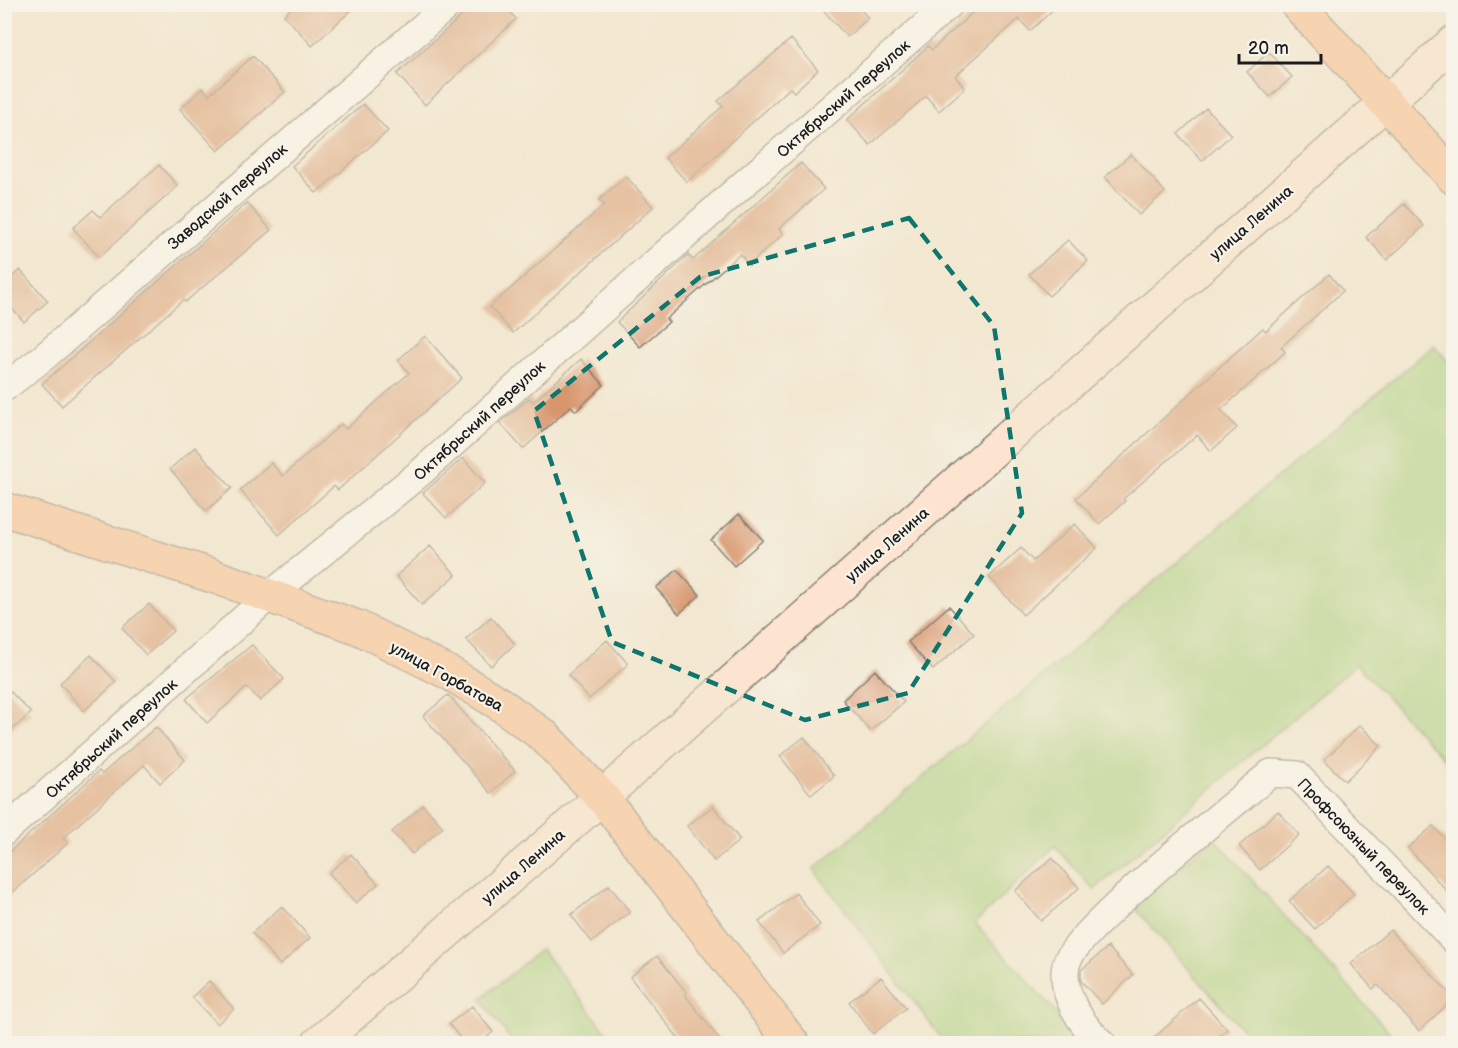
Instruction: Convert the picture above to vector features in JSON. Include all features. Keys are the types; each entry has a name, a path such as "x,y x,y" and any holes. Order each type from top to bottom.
{"main road":[{"path":"1297,4 1454,178"},
{"name":"улица Ленина","path":"318,1044 602,797 1454,42"},
{"name":"улица Горбатова","path":"4,509 357,627 461,680 544,736 602,797 793,1044"}],"street":[{"name":"Заводской переулок","path":"4,388 44,357 449,4"},
{"name":"Октябрьский переулок","path":"4,832 269,596 420,473 731,195 950,4"},
{"name":"Профсоюзный переулок","path":"1103,1044 1076,1013 1067,991 1066,964 1078,944 1157,868 1271,772 1297,775 1454,940"}],"highlighted area":[{"path":"909,218 994,326 1022,513 908,693 805,720 612,642 534,411 700,277"}],"green space":[{"path":"1434,345 1453,367 1453,769 1356,664 1094,890 1055,846 975,923 1084,1043 945,1043 814,869"},
{"path":"1214,838 1399,1043 1254,1043 1133,906"},
{"path":"541,949 615,1043 513,1043 481,999"}],"building":[{"path":"296,4 358,4 312,46 284,15"},
{"path":"475,4 503,4 516,19 425,105 397,74"},
{"path":"818,4 856,4 868,18 847,37"},
{"path":"982,4 1059,4 1030,31 1019,19 955,76 965,88 939,111 926,96 870,145 847,120 928,46 932,50"},
{"path":"791,39 818,70 794,92 790,88 687,182 665,158 723,106 718,101"},
{"path":"1269,52 1292,77 1270,97 1247,72"},
{"path":"253,56 285,92 218,151 180,109 203,88 209,95"},
{"path":"363,104 388,131 316,193 292,166"},
{"path":"1206,108 1231,135 1202,161 1178,134"},
{"path":"1131,154 1165,192 1139,215 1105,177"},
{"path":"801,163 824,189 779,229 783,234 749,265 740,254 666,319 669,322 640,347 617,322 688,255 693,260"},
{"path":"159,165 178,186 99,257 73,228 93,210 100,217"},
{"path":"626,176 653,207 513,333 490,307 604,205 599,200"},
{"path":"247,203 271,230 185,302 183,300 62,406 42,384"},
{"path":"1404,204 1424,226 1387,260 1366,237"},
{"path":"1068,240 1088,261 1049,296 1029,274"},
{"path":"20,270 48,301 24,322 4,299 4,284"},
{"path":"1329,274 1343,291 1281,347 1285,352 1221,410 1237,428 1211,451 1197,435 1123,499 1125,501 1099,524 1076,498 1263,328 1266,331"},
{"path":"425,336 462,378 338,490 334,486 279,535 240,490 271,463 283,476 341,424 346,429 409,373 398,360"},
{"path":"581,359 604,385 576,411 571,406 523,449 500,423 529,398 533,402"},
{"path":"195,447 232,488 206,511 170,469"},
{"path":"463,458 485,483 446,518 423,493"},
{"path":"739,514 763,540 734,566 711,540"},
{"path":"1075,524 1097,548 1023,615 989,577 1021,548 1033,561"},
{"path":"430,546 456,575 422,605 396,576"},
{"path":"677,570 700,595 679,614 656,588"},
{"path":"149,604 173,631 146,655 122,628"},
{"path":"949,606 974,634 933,670 908,642"},
{"path":"491,617 515,644 491,666 466,639"},
{"path":"607,640 628,664 589,699 568,675"},
{"path":"252,645 284,679 260,701 247,687 207,723 186,699"},
{"path":"91,655 116,682 84,711 60,683"},
{"path":"875,670 904,702 870,731 843,700"},
{"path":"4,685 31,713 4,737"},
{"path":"448,695 515,771 491,793 423,716"},
{"path":"1360,725 1381,746 1345,781 1324,760"},
{"path":"156,727 185,760 160,783 144,765 63,838 68,843 4,900 4,857 99,771 102,774"},
{"path":"804,737 834,776 811,795 780,756"},
{"path":"423,805 443,827 412,854 392,832"},
{"path":"713,806 740,840 714,861 687,826"},
{"path":"1278,811 1299,835 1260,870 1239,846"},
{"path":"1433,826 1454,848 1454,899 1408,848"},
{"path":"351,854 378,884 356,903 329,873"},
{"path":"1052,858 1079,888 1041,921 1015,891"},
{"path":"1328,866 1354,894 1315,929 1289,901"},
{"path":"609,885 630,912 592,942 571,915"},
{"path":"796,893 820,925 783,953 759,922"},
{"path":"282,906 310,938 280,965 252,933"},
{"path":"1390,930 1454,998 1419,1031 1378,985 1373,989 1351,964"},
{"path":"1108,947 1133,975 1102,1004 1081,981 1081,970"},
{"path":"657,956 687,993 685,995 723,1044 683,1044 630,977"},
{"path":"881,977 906,1008 873,1034 849,1002"},
{"path":"209,981 234,1009 217,1024 192,997"},
{"path":"1199,998 1227,1029 1211,1044 1147,1044"},
{"path":"472,1006 493,1032 479,1044 465,1044 449,1024"}]}
